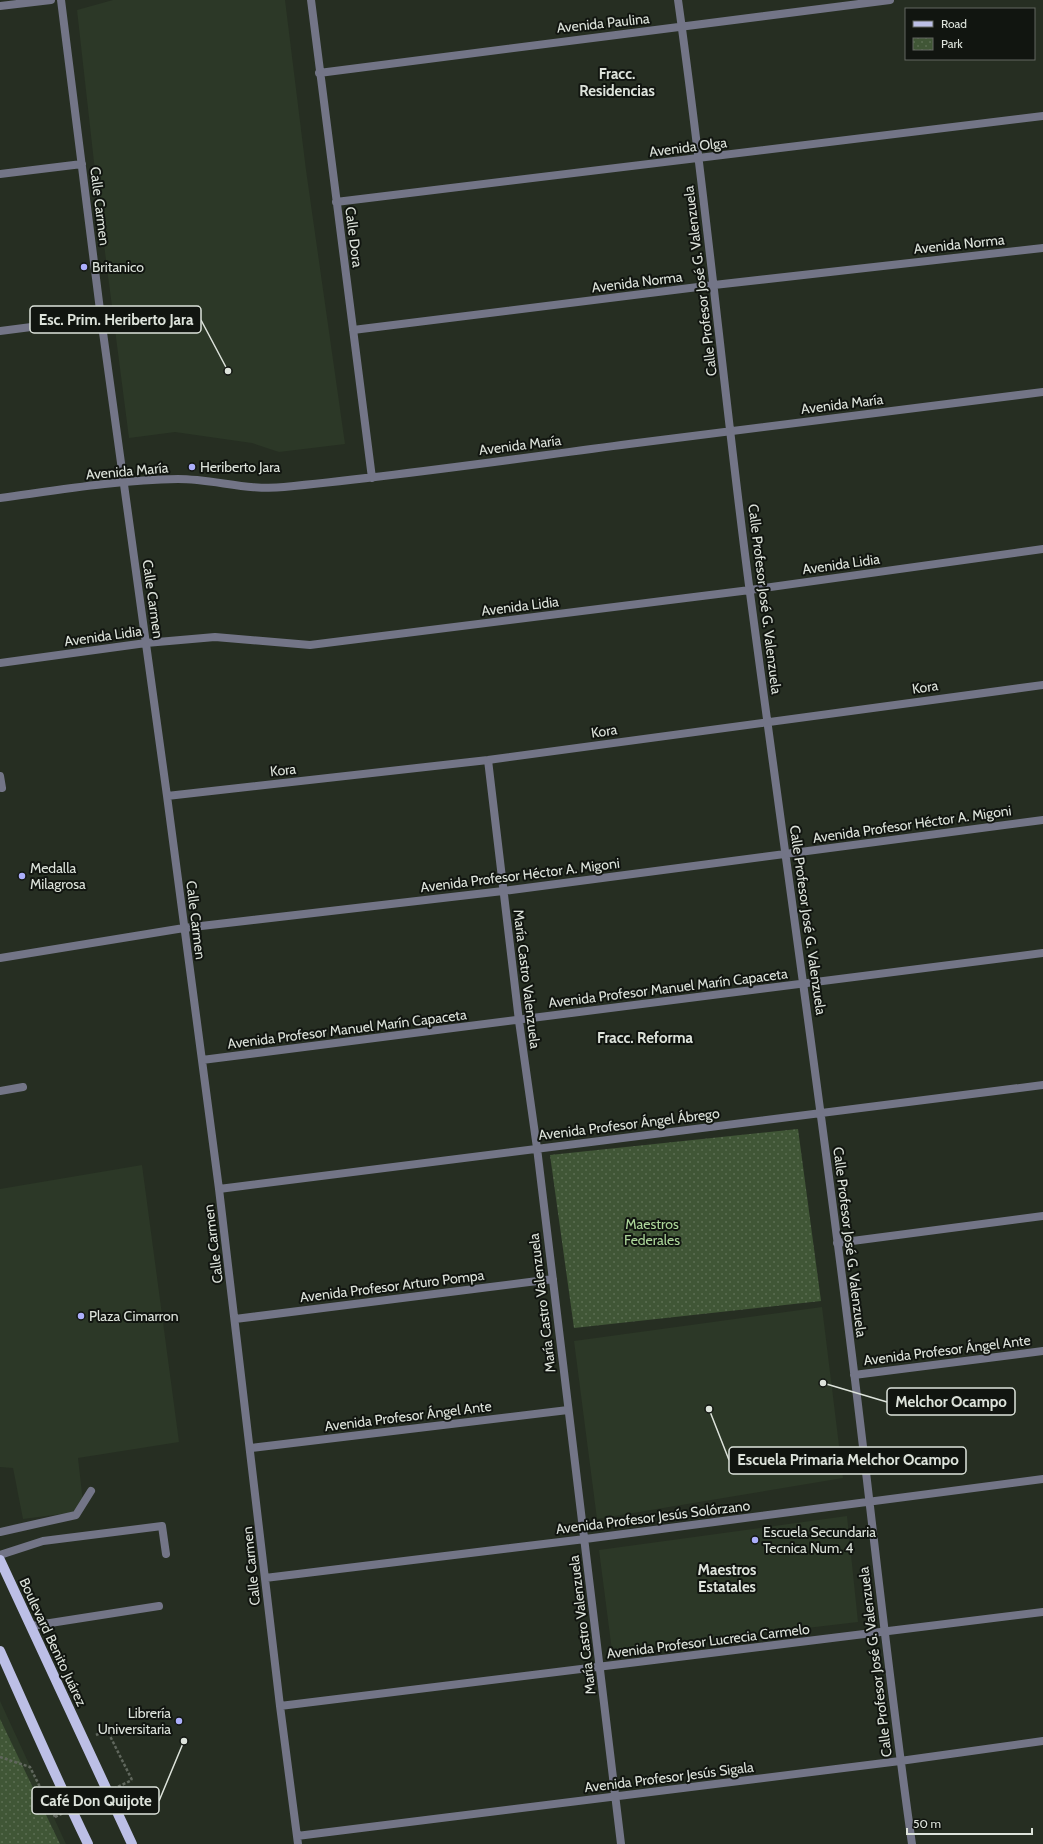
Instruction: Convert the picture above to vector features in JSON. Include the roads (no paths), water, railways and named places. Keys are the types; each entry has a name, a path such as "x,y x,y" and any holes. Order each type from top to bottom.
{"main road":[{"name":"Boulevard Benito Juárez","path":"0,1560 132,1844"},
{"path":"0,1651 41,1741 47,1758 88,1844"}],"street":[{"path":"0,6 51,0"},
{"name":"Calle Carmen","path":"61,0 101,318 167,796 219,1189 251,1448 280,1706 298,1840"},
{"name":"Calle Dora","path":"311,0 372,478"},
{"name":"Calle Profesor José G. Valenzuela","path":"678,0 714,285 750,590 821,1114 870,1502 900,1761 912,1844"},
{"name":"Avenida Paulina","path":"320,72 569,40 682,28 890,0"},
{"name":"Avenida Olga","path":"336,202 1043,116"},
{"path":"0,174 82,164"},
{"name":"Avenida Norma","path":"353,330 714,285 1043,248"},
{"path":"0,331 101,318"},
{"name":"Avenida María","path":"0,498 124,482 185,479 259,488 279,488 372,478 731,430 1043,392"},
{"name":"Avenida Lidia","path":"0,663 146,643 215,637 310,646 750,590 1043,549"},
{"name":"Kora","path":"167,796 488,760 1043,684"},
{"name":"María Castro Valenzuela","path":"488,760 518,1021 537,1148 621,1844"},
{"path":"0,776 2,788"},
{"name":"Avenida Profesor Héctor A. Migoni","path":"0,958 184,928 503,891 1043,820"},
{"name":"Avenida Profesor Manuel Marín Capaceta","path":"202,1060 1043,953"},
{"name":"Avenida Profesor Ángel Ábrego","path":"219,1189 1043,1085"},
{"path":"0,1091 23,1087"},
{"path":"837,1243 1043,1216"},
{"name":"Avenida Profesor Arturo Pompa","path":"234,1319 553,1279"},
{"name":"Avenida Profesor Ángel Ante","path":"854,1375 1043,1351"},
{"name":"Avenida Profesor Ángel Ante","path":"251,1448 568,1410"},
{"name":"Avenida Profesor Jesús Solórzano","path":"265,1578 585,1540 1043,1479"},
{"path":"0,1532 76,1515 91,1491"},
{"path":"0,1556 43,1541 162,1526 166,1554"},
{"path":"31,1626 159,1606"},
{"name":"Avenida Profesor Lucrecia Carmelo","path":"280,1706 1043,1612"},
{"name":"Avenida Profesor Jesús Sigala","path":"298,1840 1043,1741"}],"place":[{"name":"Britanico","path":"84,267"},
{"name":"Esc. Prim. Heriberto Jara","path":"228,371"},
{"name":"Heriberto Jara","path":"192,467"},
{"name":"Medalla Milagrosa","path":"22,876"},
{"name":"Plaza Cimarron","path":"81,1316"},
{"name":"Melchor Ocampo","path":"823,1383"},
{"name":"Escuela Primaria Melchor Ocampo","path":"709,1409"},
{"name":"Escuela Secundaria Tecnica Num. 4","path":"755,1540"},
{"name":"Librería Universitaria","path":"179,1721"},
{"name":"Café Don Quijote","path":"184,1741"}],"district":[{"name":"Fracc. Residencias","path":"617,82"},
{"name":"Fracc. Reforma","path":"645,1038"},
{"name":"Maestros Estatales","path":"727,1578"}],"park label":[{"name":"Maestros Federales","path":"652,1232"}]}
